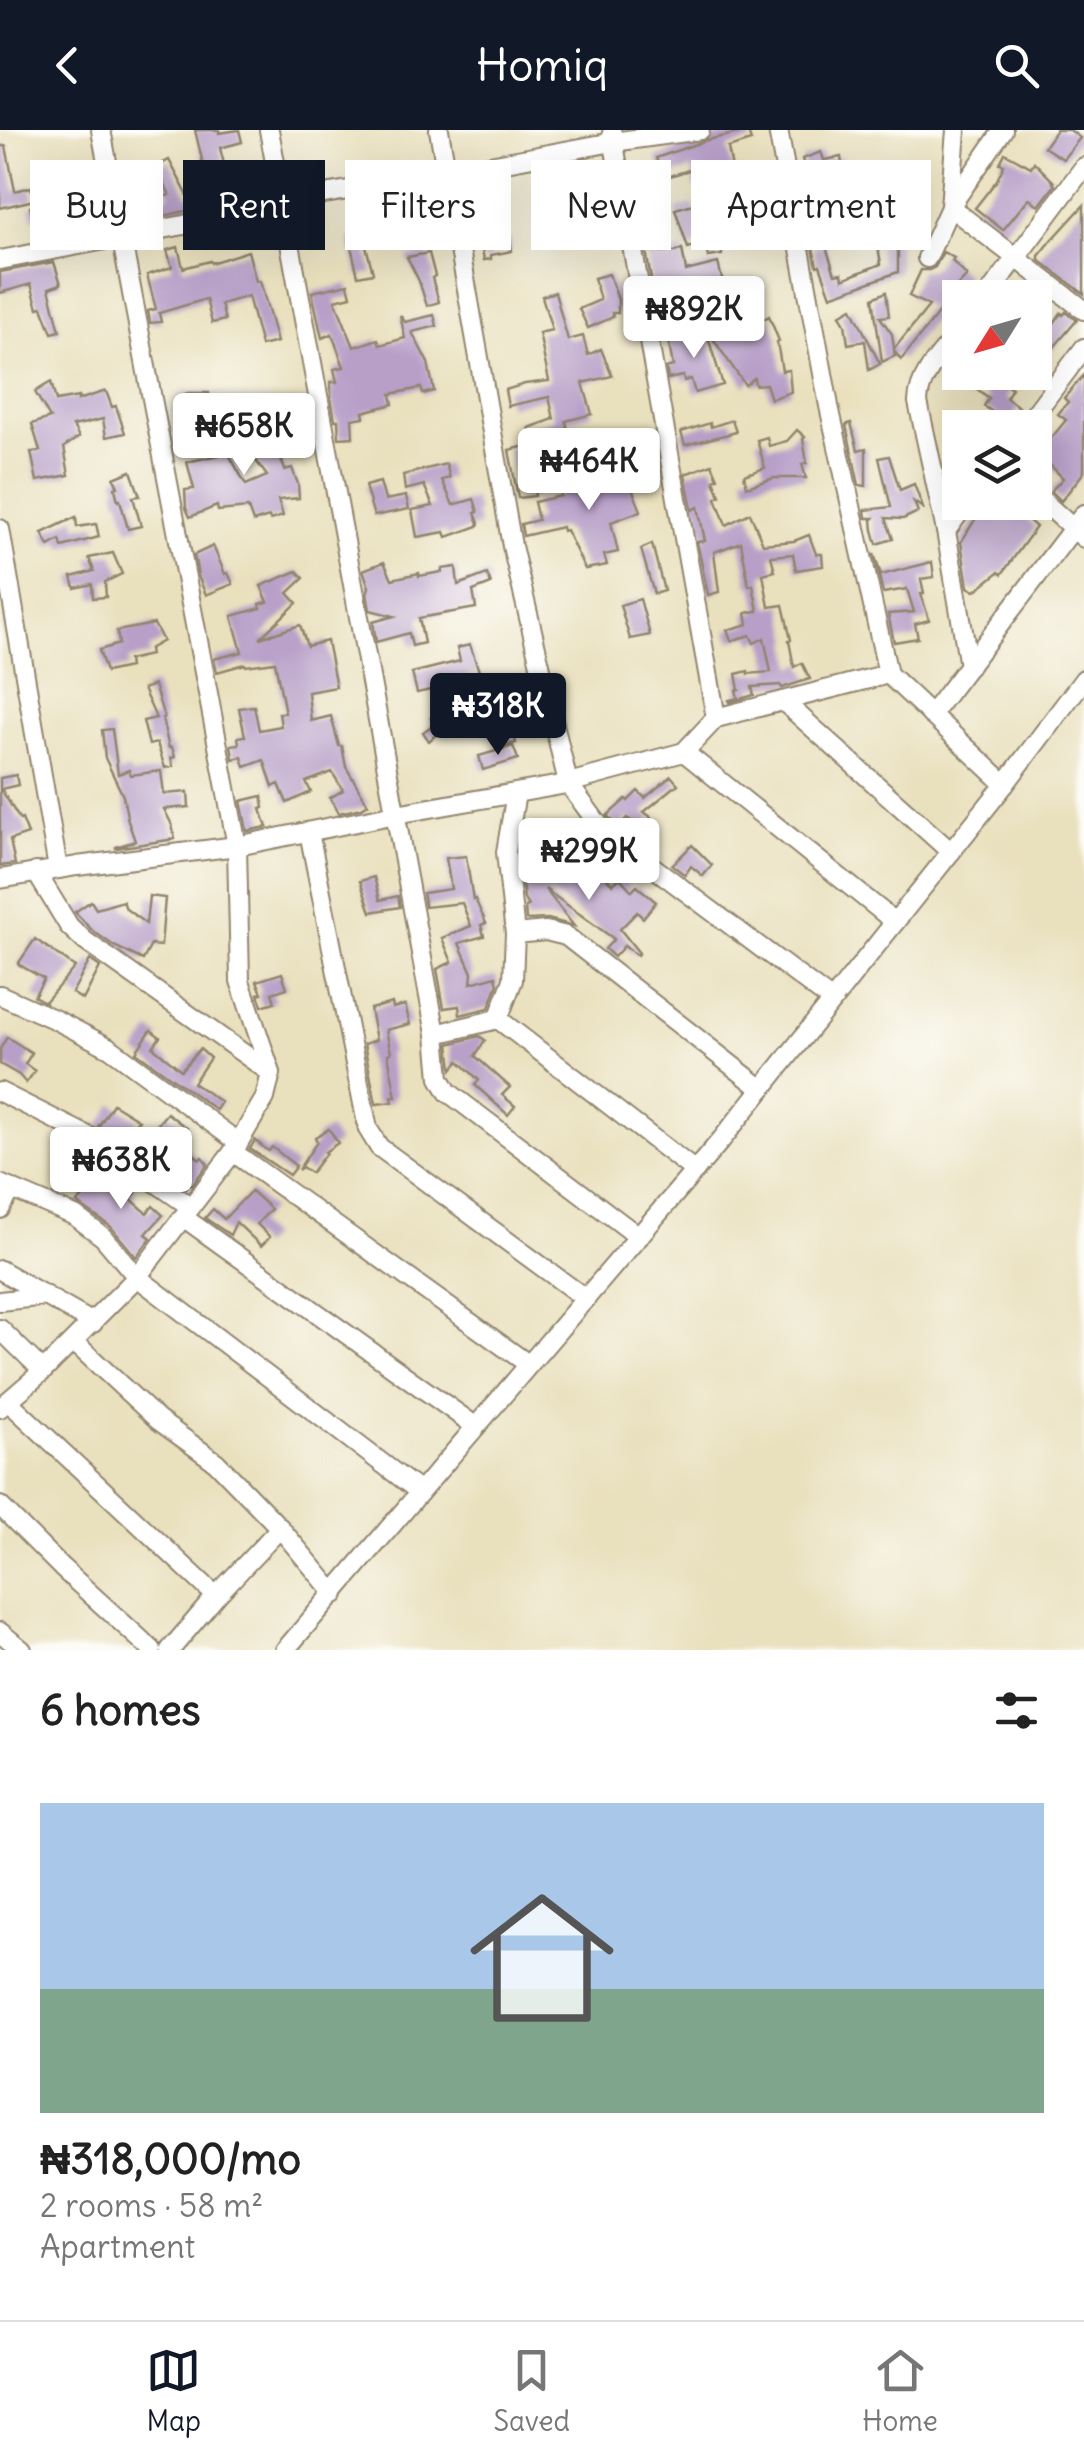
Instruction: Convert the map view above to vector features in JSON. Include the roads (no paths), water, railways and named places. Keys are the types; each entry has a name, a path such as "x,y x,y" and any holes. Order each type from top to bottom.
{"street":[{"path":"101,130 107,160"},
{"path":"270,130 276,160"},
{"path":"439,130 444,160"},
{"path":"508,160 612,136 700,130"},
{"path":"778,130 829,406 888,674 1005,784"},
{"path":"950,208 956,130"},
{"path":"927,258 950,208 1003,130"},
{"path":"612,136 716,718"},
{"path":"1000,280 1084,167"},
{"path":"950,208 1084,310"},
{"path":"0,260 53,250"},
{"path":"123,250 238,846 240,981 271,1073 265,1098 236,1148 138,1277 5,1406 216,1596"},
{"path":"293,250 436,1034 440,1078 448,1092 639,1237"},
{"path":"460,250 512,546 568,783 601,828 832,1001"},
{"path":"1038,410 1084,348"},
{"path":"942,354 924,376 918,402 946,531 969,666"},
{"path":"932,716 1080,526 1052,506"},
{"path":"946,531 954,520"},
{"path":"0,529 58,868"},
{"path":"0,879 238,846 568,783 684,752 716,718 888,674"},
{"path":"285,1650 696,1171 1084,679"},
{"path":"783,701 951,852"},
{"path":"684,752 895,922"},
{"path":"498,1019 512,980 515,934 506,852 516,793"},
{"path":"309,832 368,1130 379,1148 586,1299"},
{"path":"36,872 69,926 85,941 271,1073"},
{"path":"515,934 546,931 566,936 762,1089"},
{"path":"0,995 110,1048 236,1148 528,1364"},
{"path":"436,1034 498,1019"},
{"path":"498,1019 696,1171"},
{"path":"0,1092 92,1138 476,1426"},
{"path":"0,1209 6,1186 76,1216 103,1238 138,1277 420,1492"},
{"path":"0,1270 93,1323"},
{"path":"0,1301 46,1296"},
{"path":"0,1329 44,1372"},
{"path":"74,1342 158,1420 216,1462 280,1528 335,1594"},
{"path":"0,1506 152,1650"},
{"path":"170,1650 280,1528"},
{"path":"1,1634 22,1650"}]}
